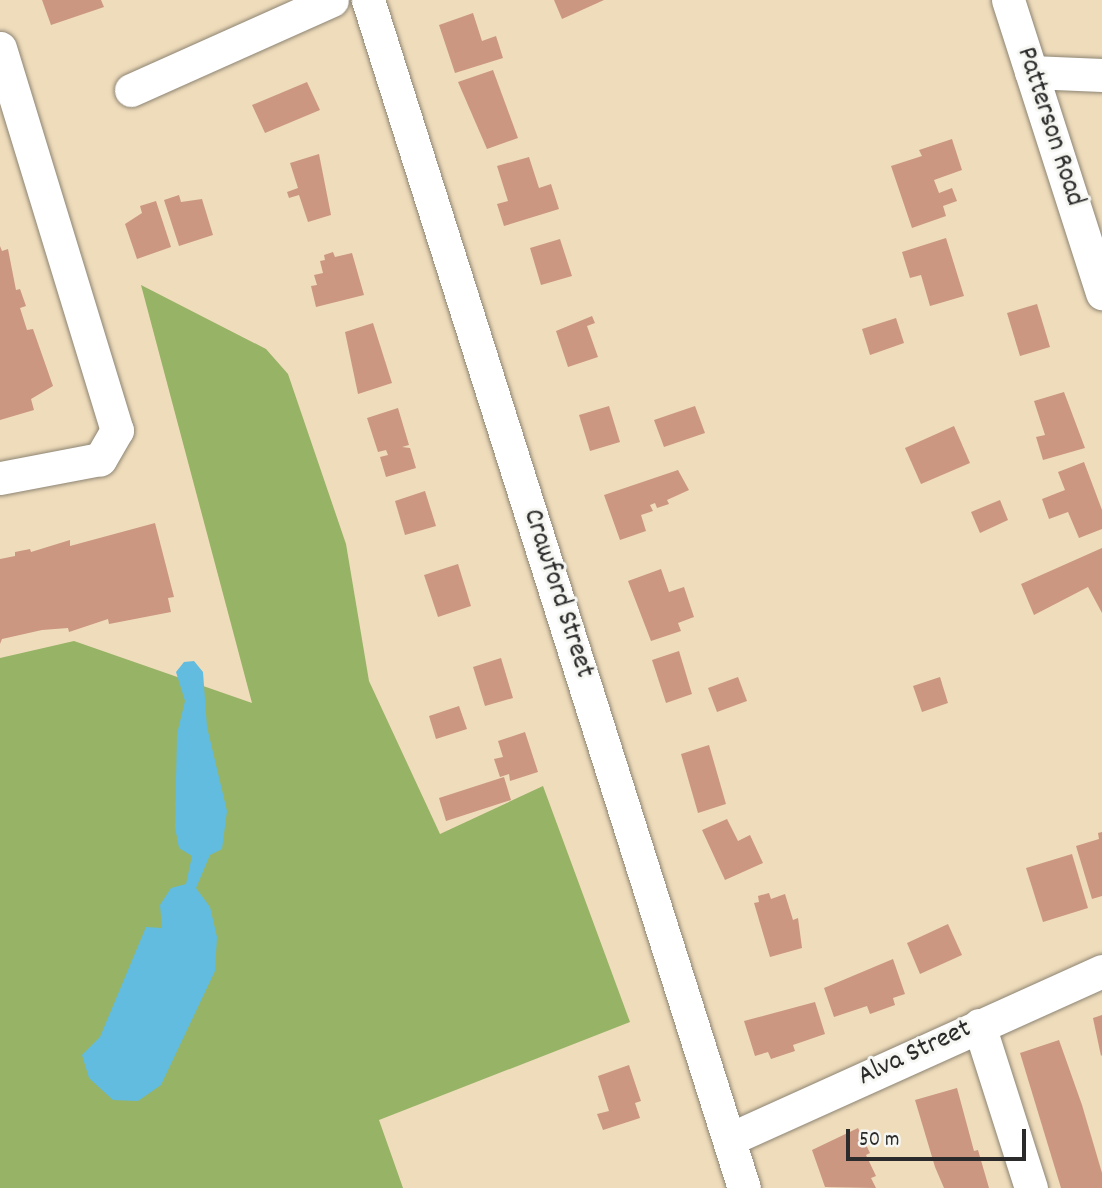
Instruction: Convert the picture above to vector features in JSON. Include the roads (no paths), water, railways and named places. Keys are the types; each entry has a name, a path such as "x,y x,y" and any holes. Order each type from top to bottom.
{"street":[{"path":"131,90 332,0"},
{"name":"Crawford Street","path":"368,0 744,1188"},
{"name":"Patterson Road","path":"1008,0 1102,293"},
{"path":"0,48 117,430 100,459 0,478"},
{"path":"1031,72 1102,75"},
{"name":"Alva Street","path":"730,1139 1102,971"},
{"path":"979,1025 1031,1188"}],"water":[{"path":"194,661 203,672 207,727 227,811 222,849 210,855 196,888 210,907 217,937 215,971 161,1085 138,1101 113,1100 89,1078 82,1055 100,1037 146,927 162,928 160,905 171,888 186,884 192,856 179,848 175,827 177,734 185,701 176,672 184,662"}]}
